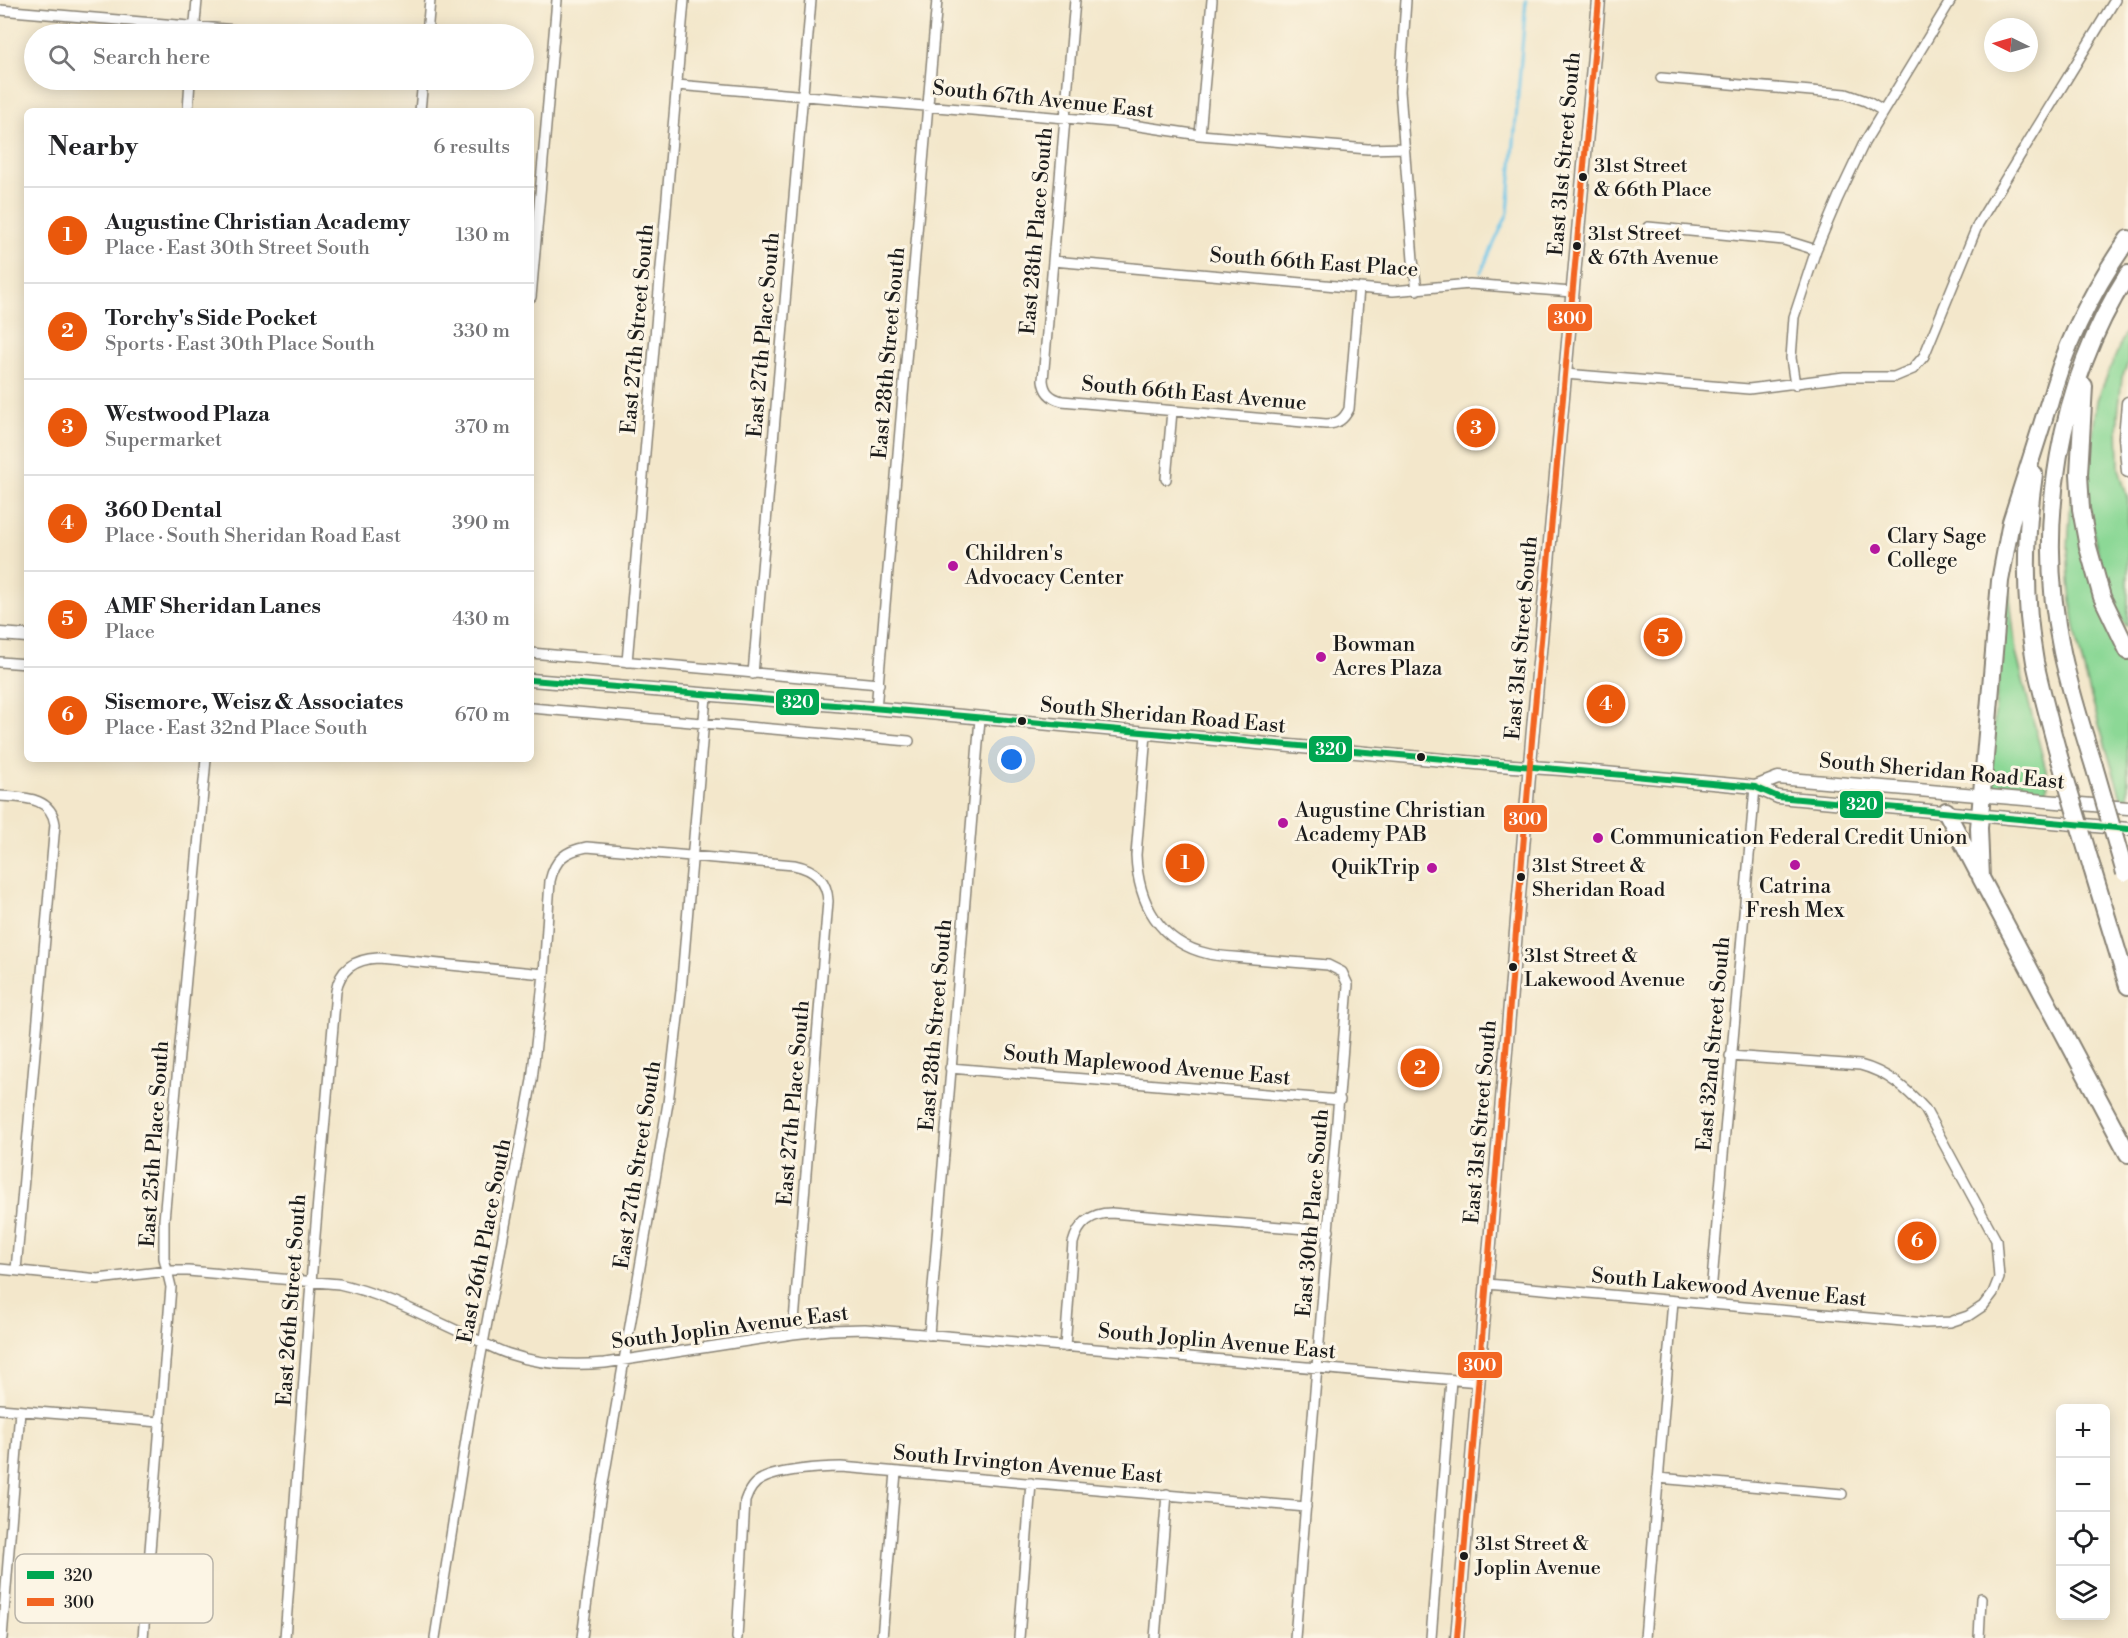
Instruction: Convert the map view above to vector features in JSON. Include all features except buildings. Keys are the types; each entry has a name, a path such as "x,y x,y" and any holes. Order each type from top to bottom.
{"highway":[{"path":"1981,878 1979,844 1982,795 2000,581 2011,522 2051,396 2078,325 2098,286 2128,239"},
{"path":"2127,878 2061,651 2052,587 2051,556 2055,479 2069,411 2085,361 2109,307 2128,274"},
{"path":"2085,361 2079,474 2081,509 2088,547 2102,597 2123,635 2128,651"},
{"path":"2051,396 2038,453 2028,532 2028,579 2035,660 2060,760 2128,986"},
{"path":"1946,812 2128,1154"}],"main road":[{"name":"East 31st Street South","path":"1457,1638 1599,0"},
{"path":"2128,404 2125,437 2128,471"},
{"path":"0,634 24,636"},
{"name":"South Sheridan Road East","path":"534,680 1755,787 1778,797 2128,829"},
{"name":"South Sheridan Road East","path":"1755,787 1778,778 2128,808"}],"street":[{"path":"195,24 197,0"},
{"path":"428,24 430,0"},
{"path":"534,263 557,0"},
{"name":"East 27th Street South","path":"627,662 684,0"},
{"name":"East 27th Place South","path":"753,674 811,0"},
{"name":"East 28th Street South","path":"876,709 937,0"},
{"name":"East 28th Place South","path":"1047,393 1043,380 1075,0"},
{"path":"1200,135 1212,0"},
{"path":"1406,0 1400,79 1417,290"},
{"path":"1795,385 1791,358 1792,328 1796,307 1816,250 1851,169 1883,111 1951,0"},
{"path":"1565,374 1733,388 1761,388 1844,377 1884,378 1903,374 1913,369 1924,356 1978,224 2115,0"},
{"path":"0,10 130,24"},
{"path":"1660,78 1846,94 1866,101 1883,111"},
{"name":"South 67th Avenue East","path":"677,85 1119,123 1200,135 1368,149 1405,148"},
{"path":"188,108 189,90"},
{"path":"420,108 422,90"},
{"path":"1648,227 1778,240 1799,243 1816,250"},
{"name":"South 66th East Place","path":"1053,261 1393,291 1470,284 1572,292"},
{"name":"South 66th East Avenue","path":"1047,393 1056,400 1062,401 1326,424 1341,420 1347,414 1349,404 1359,288"},
{"path":"1166,479 1172,411"},
{"path":"534,653 879,684"},
{"path":"0,662 24,664"},
{"name":"East 27th Street South","path":"582,1638 599,1507 668,1103 681,991 706,696"},
{"path":"534,708 909,741"},
{"name":"East 28th Street South","path":"929,1335 980,719"},
{"name":"East 30th Place South","path":"1146,734 1136,855 1137,879 1142,896 1158,923 1175,940 1197,951 1224,956 1328,965 1342,972 1347,978 1349,995 1295,1638"},
{"name":"East 25th Place South","path":"150,1554 171,1287 164,1258 164,1220 206,762"},
{"name":"East 32nd Street South","path":"1710,1304 1755,787"},
{"path":"0,796 37,801 50,808 54,816 55,831 16,1270"},
{"name":"East 26th Place South","path":"435,1638 466,1437 531,1089 544,974 550,881 553,870 564,853 587,847 692,855"},
{"name":"East 27th Place South","path":"692,855 806,867 819,876 826,887 828,901 793,1334"},
{"name":"East 26th Street South","path":"285,1638 311,1282 336,991 340,975 357,961 378,958 544,974"},
{"name":"South Lakewood Avenue East","path":"1487,1284 1924,1323 1950,1322 1968,1316 1983,1306 1993,1293 1999,1278 1996,1240 1925,1109 1909,1091 1875,1069 1860,1065 1730,1056"},
{"name":"South Maplewood Avenue East","path":"950,1068 1340,1100"},
{"path":"1065,1347 1073,1243 1079,1227 1100,1213 1329,1231"},
{"name":"South Joplin Avenue East","path":"0,1269 98,1279 168,1271 311,1282 362,1289 508,1354 556,1364 577,1365 793,1334 865,1329 1479,1382"},
{"path":"1645,1638 1673,1301"},
{"path":"1431,1638 1452,1380"},
{"path":"0,1409 160,1422"},
{"path":"2,1638 20,1411"},
{"name":"South Irvington Avenue East","path":"737,1638 743,1511 747,1494 759,1480 769,1476 813,1468 842,1467 1306,1507"},
{"path":"882,1638 896,1472"},
{"path":"1658,1478 1842,1494"},
{"path":"1019,1638 1031,1483"},
{"path":"1155,1638 1167,1494"},
{"path":"1979,1638 1981,1598"},
{"name":"East 25th Place South","path":"143,1638 144,1623"}],"green space":[{"path":"2128,326 2128,363 2122,377 2118,415 2119,469 2128,500 2128,626 2126,626 2106,587 2091,522 2087,479 2097,400"},
{"path":"2071,496 2076,496 2106,620 2128,661 2128,798 2121,797 2095,710 2074,621 2068,560"},
{"path":"2008,580 2016,653 2048,778 2045,792 1993,786 1988,781"}],"waterway":[{"path":"1481,272 1508,213 1526,0"}],"transit line":[{"name":"300","path":"1457,1638 1532,740 1599,0"},
{"name":"320","path":"534,680 896,710 1745,786 1755,787 1778,797 2128,829"}],"place":[{"name":"31st Street & 66th Place","path":"1583,177"},
{"name":"31st Street & 67th Avenue","path":"1577,246"},
{"name":"Westwood Plaza","path":"1476,428"},
{"name":"Clary Sage College","path":"1875,549"},
{"name":"Children's Advocacy Center","path":"953,566"},
{"name":"AMF Sheridan Lanes","path":"1663,637"},
{"name":"Bowman Acres Plaza","path":"1321,657"},
{"name":"360 Dental","path":"1606,704"},
{"name":"Augustine Christian Academy PAB","path":"1283,823"},
{"name":"Communication Federal Credit Union","path":"1598,838"},
{"name":"Augustine Christian Academy","path":"1185,863"},
{"name":"Catrina Fresh Mex","path":"1795,865"},
{"name":"QuikTrip","path":"1432,868"},
{"name":"31st Street & Sheridan Road","path":"1521,877"},
{"name":"31st Street & Lakewood Avenue","path":"1513,967"},
{"name":"Torchy's Side Pocket","path":"1420,1068"},
{"name":"Sisemore, Weisz & Associates","path":"1917,1241"},
{"name":"31st Street & Joplin Avenue","path":"1464,1556"}]}
